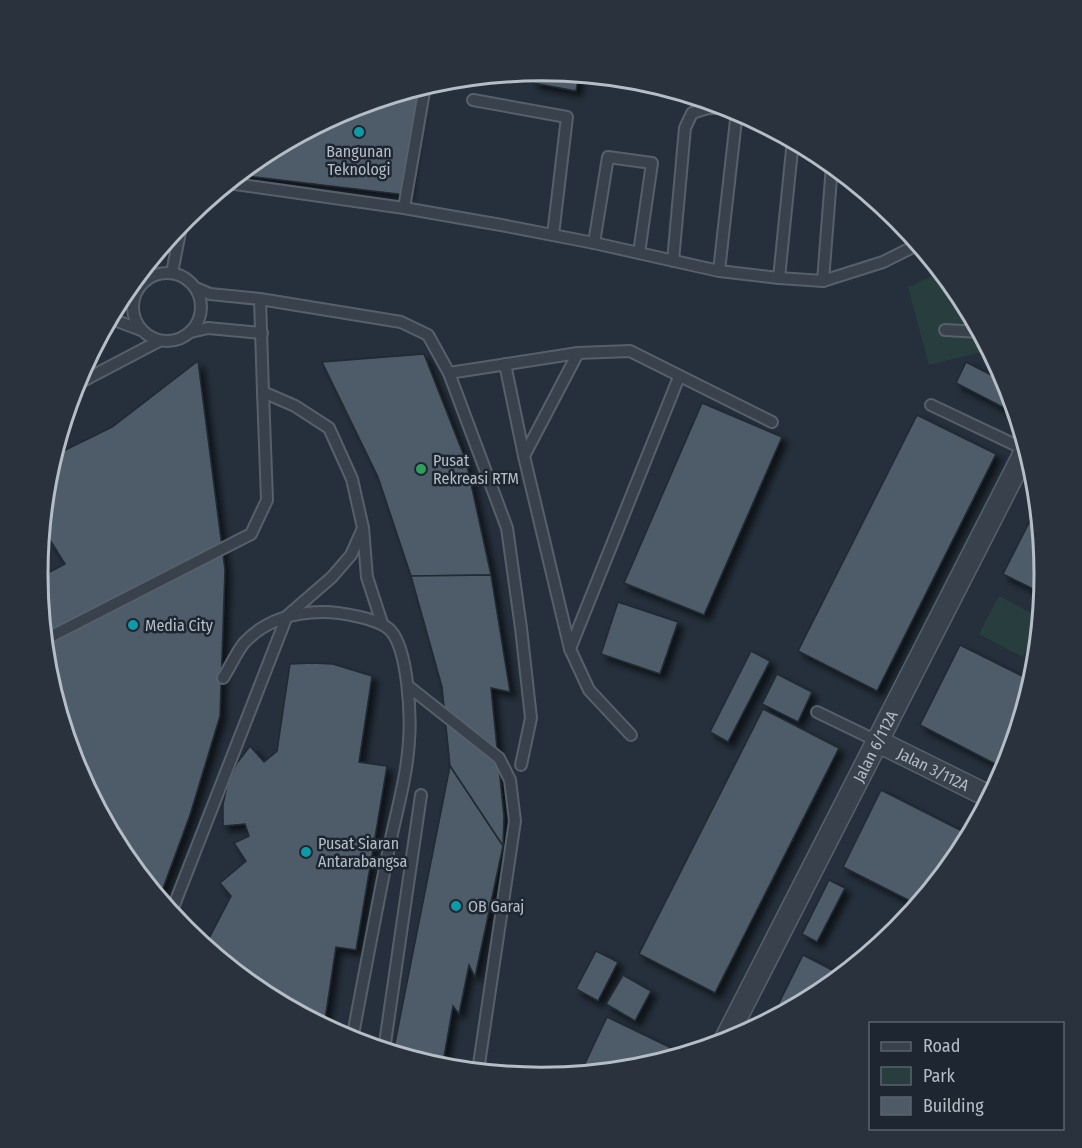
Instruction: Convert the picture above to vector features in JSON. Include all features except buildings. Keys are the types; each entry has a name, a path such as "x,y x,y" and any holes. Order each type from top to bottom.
{"street":[{"name":"Jalan 6/112A","path":"731,1029 1021,461"},
{"name":"Jalan 3/112A","path":"877,741 982,793"}],"lane":[{"path":"404,208 423,95"},
{"path":"473,100 567,117 553,235"},
{"path":"673,261 685,128 692,113 704,109"},
{"path":"719,272 736,122"},
{"path":"779,278 791,149"},
{"path":"594,243 608,157 652,163 639,253"},
{"path":"823,280 831,176"},
{"path":"239,185 404,208 594,243 719,272 779,278 823,280 883,262 911,248"},
{"path":"172,273 179,240"},
{"path":"146,279 155,274 172,273 210,294 260,299 401,322 428,335 449,373 507,528 531,718 521,765"},
{"path":"191,332 198,322 201,311 196,288"},
{"path":"134,296 132,309 135,320 141,330 149,337 159,341 170,342 191,332 208,328 262,333"},
{"path":"52,636 251,534 267,500 260,299"},
{"path":"118,321 141,330"},
{"path":"945,330 970,331"},
{"path":"89,377 159,341"},
{"path":"449,373 578,353 630,351 772,422"},
{"path":"524,456 578,353"},
{"path":"505,364 524,456 570,649 589,690 631,735"},
{"path":"570,649 679,377"},
{"path":"263,392 295,406 329,428 352,479 363,528 367,577 382,623 391,631 400,646 408,686 409,742 354,1030"},
{"path":"931,405 1017,447"},
{"path":"175,904 287,616 332,577 351,555 363,528"},
{"path":"223,678 243,644 263,627 287,616 326,612 382,623"},
{"path":"408,686 499,758 510,780 515,821 479,1063"},
{"path":"817,711 877,741"},
{"path":"385,1042 421,795"}],"green space":[{"path":"933,276 951,300 981,352 929,365 908,287"},
{"path":"999,596 1032,614 1029,646 1023,657 979,634"}],"place":[{"name":"Bangunan Teknologi","path":"359,132"},
{"name":"Pusat Rekreasi RTM","path":"421,469"},
{"name":"Media City","path":"133,625"},
{"name":"Pusat Siaran Antarabangsa","path":"306,852"},
{"name":"OB Garaj","path":"456,906"}]}
